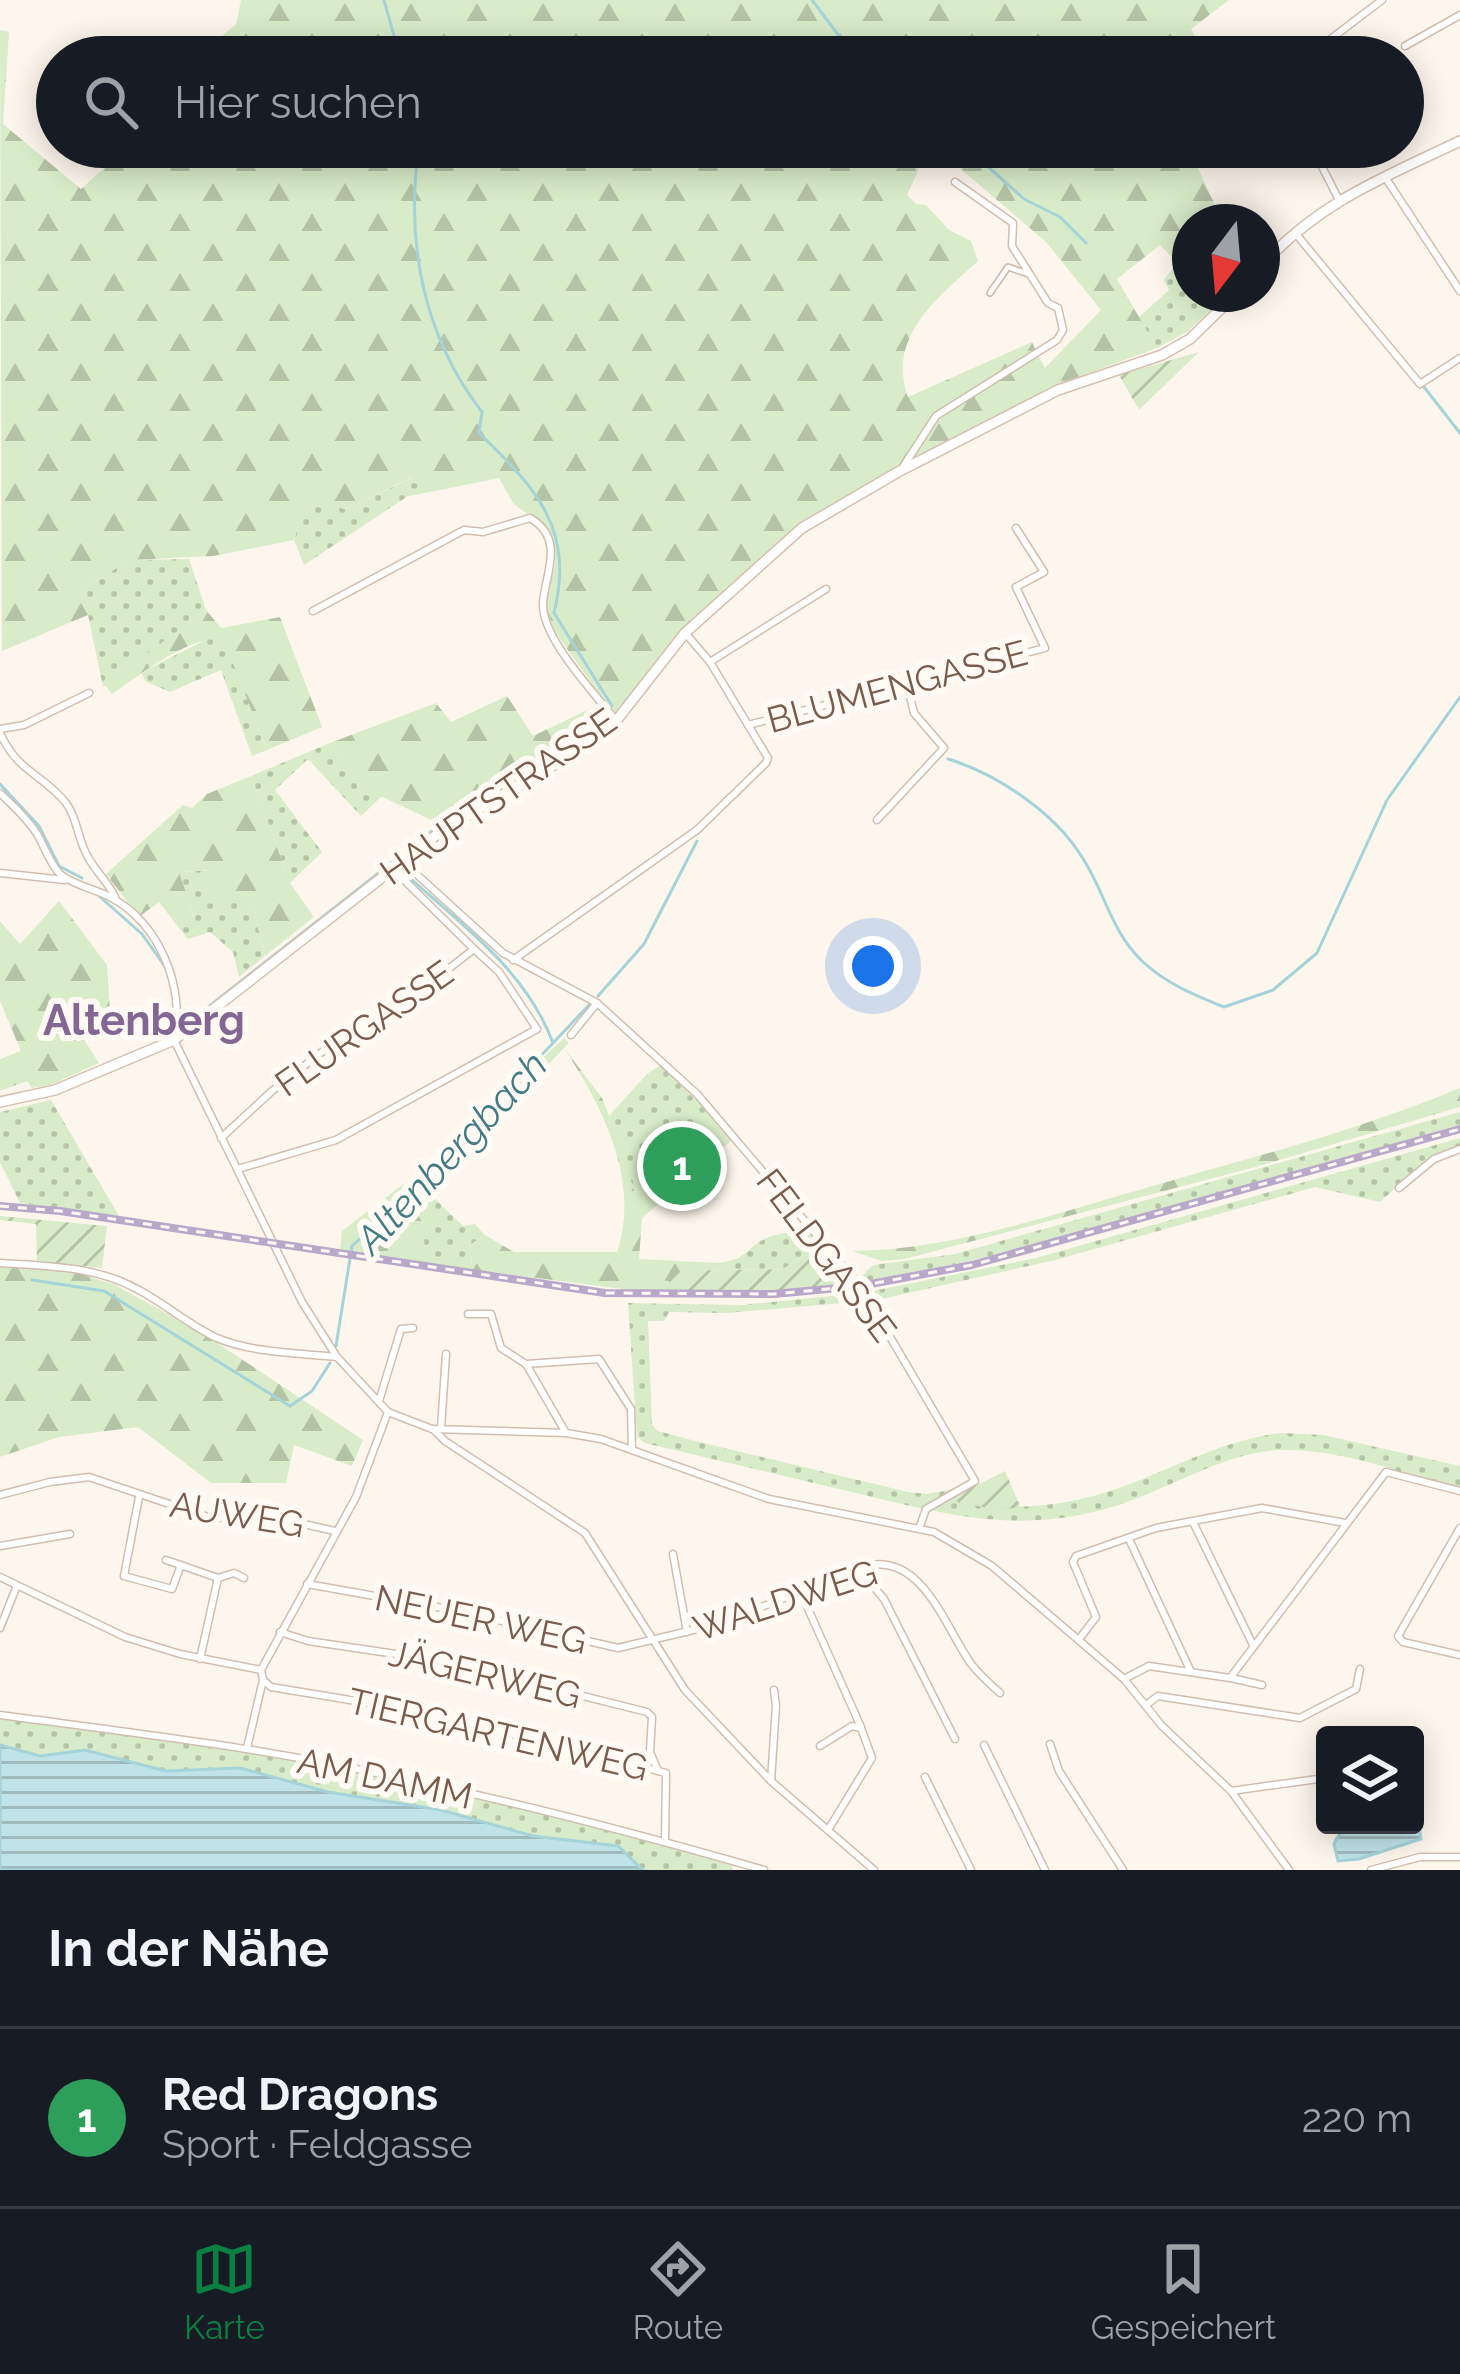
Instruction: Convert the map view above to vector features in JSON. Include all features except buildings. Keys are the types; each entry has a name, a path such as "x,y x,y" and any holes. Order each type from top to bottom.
{"main road":[{"path":"1424,159 1460,141"},
{"path":"1280,246 1339,200 1405,168"},
{"name":"HAUPTSTRASSE","path":"0,1102 55,1090 174,1040 461,817 574,753 616,721 685,633 802,528 900,471 1058,390 1162,355 1190,339 1218,312"}],"street":[{"path":"1334,36 1382,0"},
{"path":"1423,36 1460,15"},
{"path":"1323,168 1339,200"},
{"path":"1385,178 1460,291"},
{"path":"900,471 937,416 1057,340 1063,330 1058,308 1048,303 1012,245 1013,223 955,182"},
{"path":"1294,231 1420,384 1460,358"},
{"path":"990,293 1008,267 1028,274"},
{"path":"313,610 464,530 483,532 530,518 538,523 551,550 543,605 554,638 616,721"},
{"name":"BLUMENGASSE","path":"748,725 1045,648 1016,587 1044,572 1016,528"},
{"path":"710,662 826,589"},
{"path":"513,961 697,830 766,763 768,758 710,662 685,633"},
{"path":"877,820 944,748 914,713 907,684"},
{"path":"89,693 24,725 0,731 20,766 52,788 70,808 85,854 169,965 177,1006 174,1040 279,1260 337,1357 378,1403 388,1412 437,1429 566,1433 601,1439 769,1499 920,1526 992,1566 1124,1678 1172,1736 1231,1791 1288,1870"},
{"path":"0,793 29,822 56,870 68,880"},
{"name":"FLURGASSE","path":"221,1138 336,1041 429,984 474,949 396,864"},
{"name":"FELDGASSE","path":"396,864 513,961 597,1003 697,1094 854,1279 975,1481 926,1509 920,1526"},
{"path":"0,873 68,880 117,900"},
{"path":"237,1169 336,1140 537,1029 499,972 474,949"},
{"path":"571,1035 597,1003"},
{"path":"1399,1188 1434,1159 1460,1149"},
{"path":"0,1263 91,1273 133,1286 218,1339 337,1357"},
{"path":"468,1314 491,1314 501,1348 526,1364 566,1433"},
{"path":"378,1403 401,1329 413,1328"},
{"path":"446,1354 437,1429 445,1441 585,1533 685,1690 771,1781 874,1870"},
{"path":"526,1364 599,1359 632,1409 632,1450"},
{"path":"247,1749 263,1680 261,1670 356,1497 388,1412"},
{"path":"1231,1678 1386,1472 1460,1491"},
{"name":"AUWEG","path":"0,1495 89,1477 211,1518 281,1518 335,1531"},
{"path":"139,1497 124,1576 172,1588 181,1565"},
{"path":"1081,1638 1096,1616 1073,1562 1076,1556 1129,1538 1262,1508 1345,1523"},
{"path":"1193,1522 1253,1645"},
{"path":"1460,1528 1398,1636 1403,1642 1460,1654"},
{"path":"0,1546 70,1534"},
{"path":"1129,1538 1191,1672"},
{"path":"673,1554 687,1632"},
{"path":"166,1560 218,1578 234,1573 244,1578"},
{"name":"WALDWEG","path":"654,1641 879,1564 902,1571 938,1605 974,1668 1000,1693"},
{"path":"850,1574 873,1586 884,1599 955,1739"},
{"path":"0,1577 98,1627 200,1659 261,1670"},
{"path":"200,1659 218,1578"},
{"name":"NEUER WEG","path":"308,1584 454,1610 618,1648 654,1641"},
{"path":"0,1628 16,1588"},
{"path":"801,1593 872,1758 828,1830"},
{"name":"JÄGERWEG","path":"280,1632 443,1661 647,1712 652,1717 650,1752 658,1771"},
{"path":"1124,1678 1150,1666 1262,1685"},
{"path":"1146,1705 1158,1696 1300,1718 1356,1689 1360,1669"},
{"name":"TIERGARTENWEG","path":"263,1680 271,1687 429,1714 658,1771 668,1776 665,1842"},
{"path":"771,1781 773,1690"},
{"name":"AM DAMM","path":"0,1715 247,1749 412,1781 764,1870"},
{"path":"820,1746 852,1726 861,1728"},
{"path":"1050,1744 1059,1772 1124,1870"},
{"path":"984,1745 1045,1870"},
{"path":"925,1778 971,1870"},
{"path":"1231,1791 1316,1779"},
{"path":"1371,1870 1420,1857 1460,1857"}],"green space":[{"path":"241,0 1229,0 1191,29 1195,36 222,36 236,24"},
{"path":"0,30 9,32 3,124 36,152 36,168 56,168 81,189 104,168 919,168 907,195 916,204 926,205 949,230 971,241 978,261 932,304 910,337 903,375 908,397 1032,342 1036,351 935,414 898,469 798,526 684,632 615,716 555,632 545,604 555,565 548,531 513,503 499,478 435,491 412,477 347,509 305,503 294,540 213,556 130,560 78,591 88,615 2,651"},
{"path":"960,168 1198,168 1215,204 1172,204 1172,257 1160,245 1117,279 1157,348 1070,380 907,463 939,419 1038,355 1045,368 1101,310 1046,242"},
{"path":"1172,269 1172,312 1209,312 1188,331 1157,348 1138,318 1169,290 1164,280"},
{"path":"1199,352 1139,410 1119,375"},
{"path":"413,477 435,491 408,496 304,565 294,540 305,502 347,509"},
{"path":"189,559 206,610 103,687 88,615 78,591 130,560"},
{"path":"206,610 221,628 280,617 322,727 267,750 223,638 179,650 112,694 105,685"},
{"path":"209,638 224,638 267,750 252,756 221,670 170,692 145,681 142,674 150,668"},
{"path":"507,696 533,736 596,706 609,721 557,760 440,824 357,785 330,743 436,703 451,722"},
{"path":"330,743 357,785 382,796 361,816 308,759 275,790 322,852 290,883 251,776"},
{"path":"251,776 290,883 314,917 265,956 251,899 203,904 199,883 212,870 179,872 194,918 179,928 159,902 139,917 106,874 183,805 192,808 207,794"},
{"path":"214,870 251,899 265,956 239,977 233,952 210,932 188,939 179,928 194,917 178,872"},
{"path":"59,901 107,965 110,1011 77,1029 99,1063 50,1085 32,1088 27,1081 0,1091 0,1059 21,1051 0,1001 0,921 20,944"},
{"path":"564,1038 569,1043 427,1191 463,1226 475,1224 485,1235 470,1245 472,1265 437,1260 436,1265 417,1263 413,1197 432,1178 430,1164"},
{"path":"564,1048 602,1098 622,1149 642,1218 639,1259 717,1263 717,1270 681,1272 670,1279 669,1292 436,1265 437,1260 472,1264 470,1245 485,1235 514,1252 617,1252 624,1198 614,1145 592,1094"},
{"path":"661,1065 711,1115 707,1127 632,1192 609,1116"},
{"path":"1460,1088 1460,1107 1252,1168 904,1259 882,1261 852,1251 927,1245 1037,1220 1344,1130"},
{"path":"51,1100 119,1216 20,1203 0,1162 0,1112"},
{"path":"1460,1112 1460,1125 1163,1211 939,1268 859,1279 873,1265 955,1254"},
{"path":"711,1115 732,1140 642,1218 632,1192 707,1127"},
{"path":"1460,1138 1460,1147 1434,1154 1380,1202 1315,1187 1055,1260 873,1301 868,1292 1036,1258"},
{"path":"430,1164 432,1178 413,1197 428,1211 432,1233 424,1238 425,1252 417,1263 340,1250 342,1231"},
{"path":"0,1216 107,1226 102,1268 37,1261 36,1224 0,1220"},
{"path":"806,1225 821,1244 783,1269 717,1270 717,1263 736,1259 761,1241"},
{"path":"821,1244 855,1282 793,1290 669,1292 669,1279 681,1271 783,1269"},
{"path":"0,1267 67,1270 113,1284 201,1332 363,1440 352,1466 294,1445 286,1483 211,1483 138,1427 59,1437 0,1457"},
{"path":"862,1293 884,1328 853,1302 727,1313 669,1312 664,1321 648,1321 652,1425 695,1441 908,1492 959,1488 923,1509 645,1443 637,1437 628,1303 741,1305"},
{"path":"1281,1433 1323,1435 1460,1466 1460,1489 1348,1457 1279,1450 1222,1463 1130,1501 1080,1515 1006,1520 930,1510 948,1500 1014,1507 1079,1500 1219,1448"},
{"path":"1005,1471 1021,1508 993,1509 948,1500"},
{"path":"0,1718 193,1744 385,1779 622,1833 732,1865 733,1870 643,1870 618,1846 533,1836 441,1810 328,1792 240,1768 166,1771 85,1750 40,1756 0,1745"}],"water":[{"path":"0,1745 40,1756 85,1750 166,1771 240,1768 328,1792 441,1810 533,1836 618,1846 643,1870 0,1870"},
{"path":"1420,1834 1421,1839 1338,1861 1334,1844 1339,1835"}],"waterway":[{"path":"384,0 394,36"},
{"path":"812,0 839,36"},
{"path":"417,168 417,252 432,319 445,352 482,412 479,433 518,473 546,512 559,557 554,613 612,706"},
{"path":"989,168 1024,199 1060,217 1086,243"},
{"path":"1424,387 1460,433"},
{"path":"948,759 986,774 1040,810 1082,857 1123,938 1143,962 1171,983 1224,1007 1273,990 1317,953 1387,800 1460,697"},
{"name":"Altenbergbach","path":"189,1022 469,802 561,753 604,720"},
{"name":"Altenbergbach","path":"0,784 39,826 59,866 82,878"},
{"path":"598,996 644,944 697,841"},
{"name":"Altenbergbach","path":"336,1346 352,1246 404,1199 553,1043 509,970 403,872"},
{"name":"Altenbergbach","path":"99,896 142,934 166,968"},
{"path":"554,1042 590,1004"},
{"name":"Altenbergbach","path":"32,1280 104,1291 290,1406 312,1391 330,1363"}],"railway":[{"path":"0,1206 605,1293 774,1294 860,1286 972,1265 1460,1129"}],"place":[{"name":"Red Dragons","path":"682,1166"}],"district":[{"name":"Altenberg","path":"144,1020"}]}
